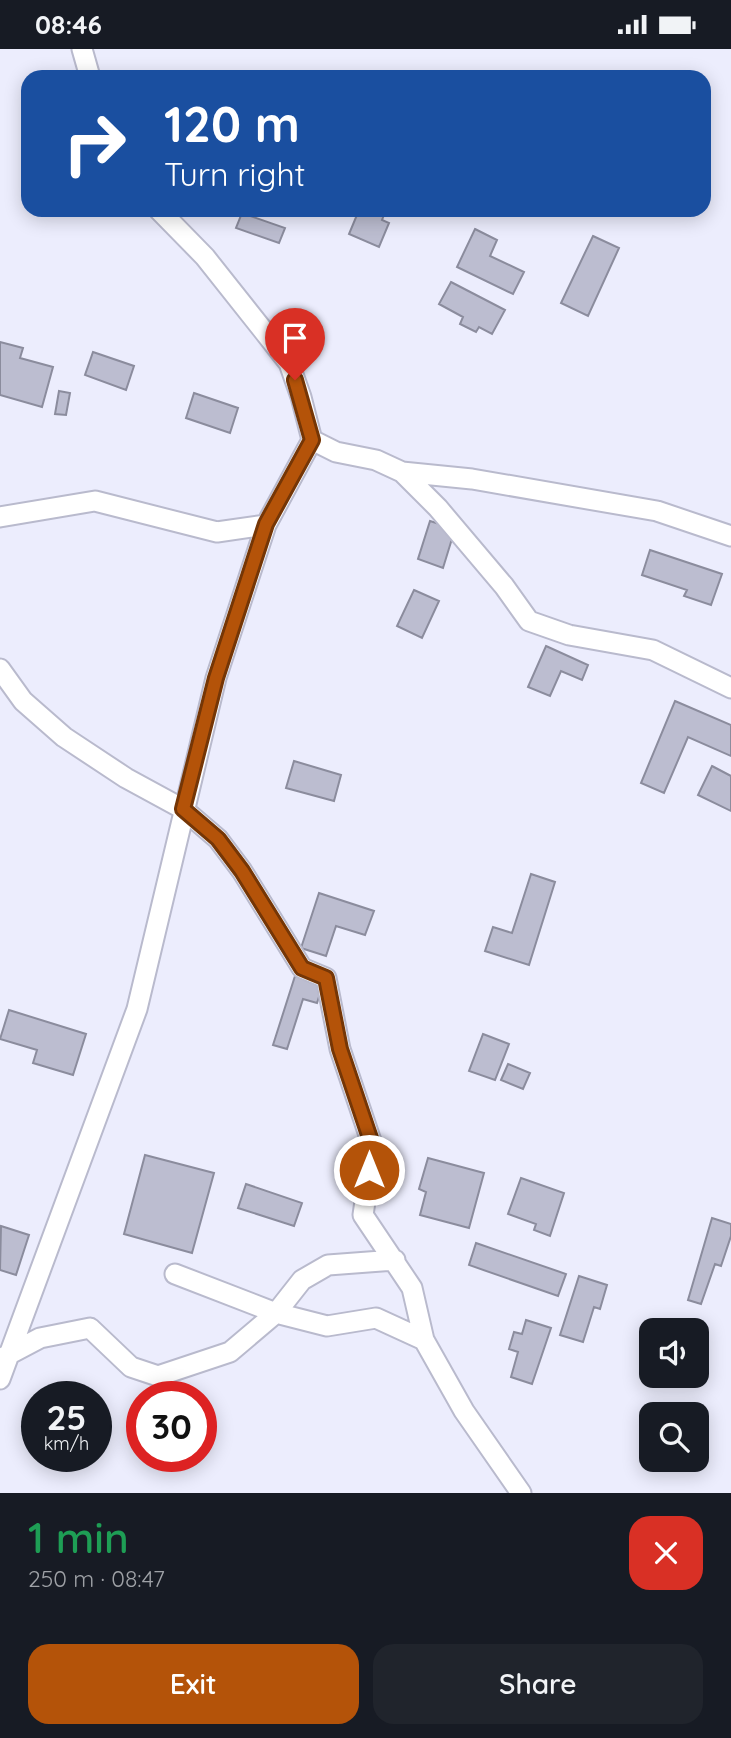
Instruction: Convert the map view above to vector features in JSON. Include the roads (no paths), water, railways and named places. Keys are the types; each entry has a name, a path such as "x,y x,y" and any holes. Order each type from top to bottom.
{"street":[{"path":"82,49 88,70"},
{"path":"0,1379 4,1357 137,1009 216,678 266,524 312,440 289,363 205,257 166,217"},
{"path":"312,440 336,452 376,460 402,472 472,479 657,511 731,536"},
{"path":"402,472 463,537 529,621 569,635 653,650 731,688"},
{"path":"0,517 95,501 217,532 266,524"},
{"path":"0,669 23,701 64,737 125,778 183,809 218,839 242,871 302,968 326,978 340,1049 373,1147 363,1215 412,1288 424,1340 464,1411 521,1493"},
{"path":"4,1357 40,1338 90,1328 131,1367 158,1376 230,1352 276,1313 302,1280 328,1265 395,1260"},
{"path":"175,1273 276,1313 327,1326 376,1318 424,1340"}]}
